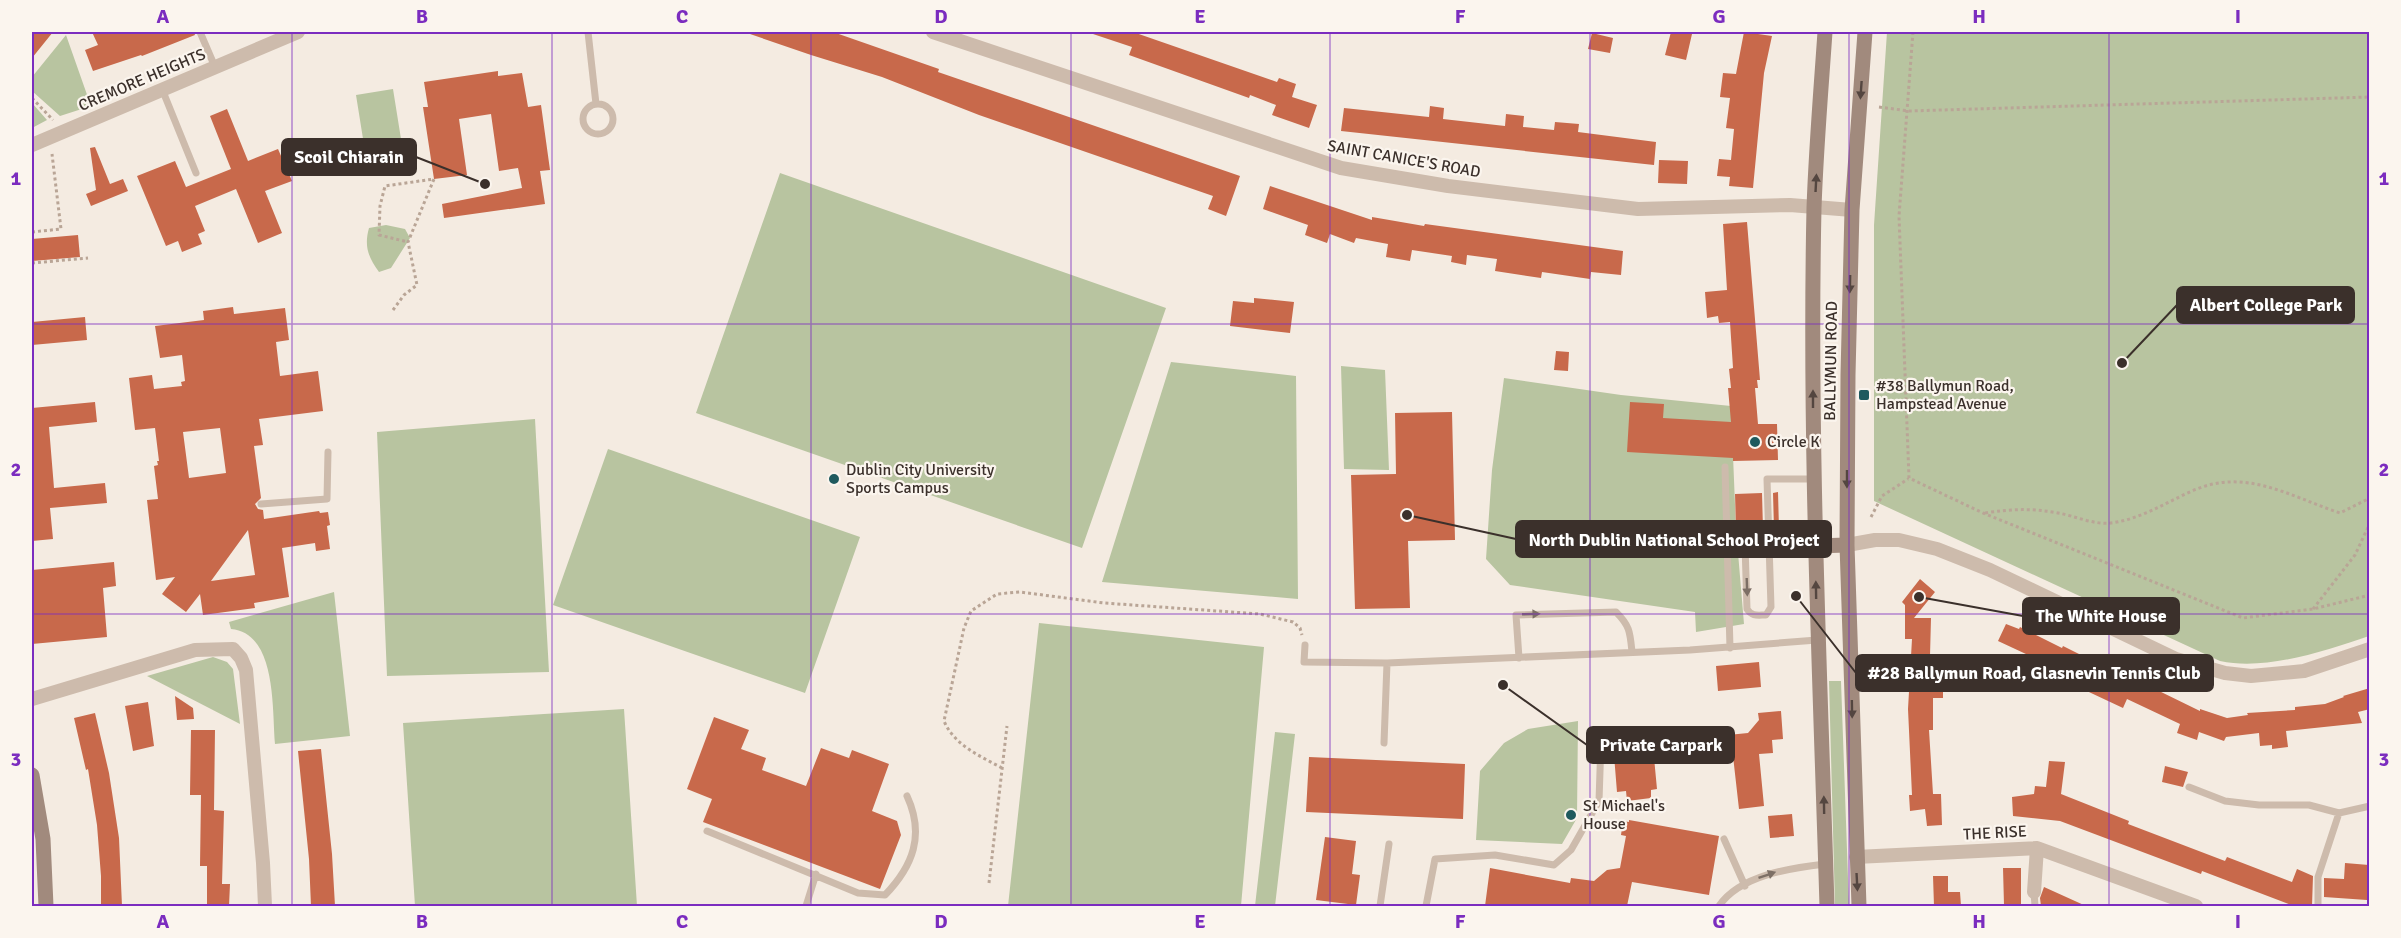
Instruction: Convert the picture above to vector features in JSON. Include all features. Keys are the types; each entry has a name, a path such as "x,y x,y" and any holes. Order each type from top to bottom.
{"main road":[{"name":"BALLYMUN ROAD","path":"1825,32 1814,206 1815,546 1827,906"},
{"name":"BALLYMUN ROAD","path":"1859,906 1847,545 1852,210 1865,32"},
{"path":"1815,546 1847,545"},
{"path":"32,775 43,839 45,906"}],"street":[{"name":"CREMORE HEIGHTS","path":"32,145 298,32"},
{"name":"SAINT CANICE'S ROAD","path":"933,32 1341,168 1448,186 1638,209 1814,206 1852,210"},
{"path":"1847,545 1875,540 1899,540 1937,549 1990,570 2176,659 2225,673 2251,676 2304,671 2370,649"},
{"path":"32,699 195,650 233,649 241,658 246,670 265,906"},
{"path":"2035,899 2037,848"},
{"name":"THE RISE","path":"1856,857 2037,848 2196,906"}],"lane":[{"path":"200,32 215,66"},
{"path":"588,32 596,104"},
{"path":"162,89 196,173"},
{"path":"596,104 609,108 613,118 611,127 600,134 588,131 583,122 587,108 596,104"},
{"path":"261,504 327,499 328,452"},
{"path":"1725,467 1730,648"},
{"path":"1815,479 1767,478 1769,544 1771,607 1766,615 1753,616 1748,609 1745,545 1769,544 1815,546"},
{"path":"1519,658 1516,615 1616,612 1627,623 1631,635 1632,652"},
{"path":"1305,645 1304,662 1387,663 1730,648 1817,640"},
{"path":"1384,743 1387,663"},
{"path":"1426,906 1436,859 1495,855 1554,865 1571,850 1599,801 1600,741"},
{"path":"2188,787 2225,801 2259,805 2309,805 2339,813 2370,806"},
{"path":"707,831 858,893 885,895 900,880 912,859 916,837 914,811 907,796"},
{"path":"2318,906 2318,877 2339,813"},
{"path":"1724,839 1745,886"},
{"path":"1380,906 1389,844"},
{"path":"1719,906 1734,892 1761,877 1789,868 1826,864"},
{"path":"806,906 816,874"}],"path":[{"path":"1908,478 1899,216 1909,111 1913,32"},
{"path":"1879,107 1909,111 2370,97"},
{"path":"32,98 55,122"},
{"path":"32,232 61,229 50,137"},
{"path":"393,310 404,295 417,285 408,242 434,179 385,186 380,206 379,235 408,242"},
{"path":"32,263 88,258"},
{"path":"1908,478 1983,513 2242,618 2313,609 2370,595"},
{"path":"1871,517 1882,496 1908,478"},
{"path":"1983,513 2009,508 2029,508 2109,523 2137,518 2194,490 2226,480 2256,483 2340,513 2370,498"},
{"path":"2313,609 2355,555 2370,524"},
{"path":"1002,768 973,752 948,732 944,721 964,628 971,611 997,594 1020,592 1104,603 1260,614 1293,622 1300,628 1305,645"},
{"path":"989,883 1007,726"}],"green space":[{"path":"1887,32 2369,32 2369,636 2295,658 2256,663 2220,661 1874,501 1874,225"},
{"path":"66,35 91,106 60,116 32,91 32,77"},
{"path":"393,89 405,164 368,170 356,95"},
{"path":"32,103 47,120 32,128"},
{"path":"780,173 1166,308 1082,548 696,413"},
{"path":"386,225 405,229 410,238 391,268 379,272 368,251 367,240 369,228"},
{"path":"1171,362 1296,376 1298,599 1102,582"},
{"path":"1341,366 1385,370 1389,470 1344,469"},
{"path":"1504,378 1621,395 1731,406 1736,529 1744,624 1696,632 1695,612 1510,585 1486,559 1492,470"},
{"path":"535,419 549,672 387,676 377,432"},
{"path":"608,449 860,537 805,693 553,605"},
{"path":"334,592 350,736 275,744 272,694 264,658 257,644 246,634 231,629 229,622"},
{"path":"1039,623 1264,647 1241,906 1008,906"},
{"path":"213,657 227,662 233,669 240,724 147,676"},
{"path":"1829,681 1841,681 1849,906 1835,906"},
{"path":"624,709 637,906 415,906 403,723"},
{"path":"1578,721 1577,818 1562,844 1476,840 1480,771 1504,743 1528,729"},
{"path":"1275,732 1295,734 1275,906 1255,906"}],"building":[{"path":"32,32 53,32 32,58"},
{"path":"92,32 194,32 195,35 142,56 93,71 85,50 98,45"},
{"path":"750,32 833,32 939,69 938,72 1240,176 1226,216 1208,209 1213,196 979,115 882,77 750,34"},
{"path":"1093,32 1133,32 1277,82 1279,78 1296,84 1292,97 1317,105 1309,128 1272,115 1276,105 1250,95 1249,98 1129,55 1132,47 1093,34"},
{"path":"1671,32 1692,34 1686,60 1665,55"},
{"path":"1744,32 1772,36 1764,73 1753,188 1729,186 1730,177 1717,176 1719,159 1731,160 1734,129 1726,128 1730,98 1720,97 1723,73 1736,74"},
{"path":"1592,33 1613,38 1610,53 1588,49"},
{"path":"498,71 498,76 522,73 528,107 541,105 550,170 540,171 545,204 444,218 442,204 522,188 518,168 499,171 491,114 459,119 467,175 434,179 423,107 428,107 424,82"},
{"path":"1430,106 1444,108 1443,119 1505,126 1506,114 1524,116 1523,127 1554,130 1555,122 1579,124 1578,132 1656,142 1654,165 1341,131 1344,108 1429,117"},
{"path":"227,109 248,161 278,149 292,181 265,191 282,233 258,243 236,189 195,206 205,231 198,234 202,244 182,252 178,241 166,246 137,176 175,161 186,187 231,169 210,116"},
{"path":"95,147 110,184 123,179 128,191 91,206 86,194 96,190 90,148"},
{"path":"1659,160 1688,161 1687,184 1658,183"},
{"path":"1270,186 1372,220 1372,217 1424,226 1425,224 1623,251 1621,275 1591,272 1590,279 1542,272 1541,278 1495,271 1497,259 1467,255 1466,265 1451,262 1452,256 1412,250 1410,261 1386,257 1388,244 1356,238 1354,243 1330,234 1327,243 1305,235 1308,225 1263,209"},
{"path":"1747,222 1760,380 1757,380 1758,388 1755,388 1758,424 1777,424 1778,460 1733,461 1733,458 1627,452 1630,402 1664,404 1663,418 1731,422 1728,388 1731,388 1729,369 1733,368 1730,322 1719,323 1718,316 1707,318 1705,292 1727,290 1723,224"},
{"path":"78,235 80,257 32,261 32,239"},
{"path":"1254,298 1294,302 1290,333 1230,326 1233,301 1254,303"},
{"path":"233,307 234,314 285,308 289,340 276,342 280,376 318,371 323,411 259,419 263,445 254,446 261,498 255,504 258,509 263,510 264,519 319,511 320,513 328,512 330,549 316,551 315,543 282,548 289,597 254,603 255,608 203,615 200,594 186,612 162,594 175,577 156,580 147,500 158,499 154,466 158,465 157,461 159,461 155,428 135,430 129,378 152,375 154,389 182,386 181,382 185,381 182,355 160,358 155,326 204,320 203,311","holes":["220,428 226,473 189,478 183,432","248,530 255,575 211,581"]},
{"path":"85,317 87,340 32,345 32,322"},
{"path":"1556,351 1569,352 1568,371 1554,370"},
{"path":"95,402 97,422 49,427 54,488 105,483 107,503 50,508 53,539 32,541 32,408"},
{"path":"1452,412 1455,540 1408,541 1410,608 1355,609 1351,475 1396,474 1395,413"},
{"path":"1778,492 1779,529 1774,529 1773,493"},
{"path":"1762,493 1763,529 1736,529 1735,494"},
{"path":"114,562 116,586 103,588 107,637 32,644 32,570"},
{"path":"1920,579 1935,592 1914,618 1931,618 1930,656 1933,656 1933,662 1947,662 1947,679 1943,679 1943,698 1933,698 1933,730 1929,730 1933,794 1941,794 1942,825 1927,826 1925,809 1910,811 1909,795 1912,795 1908,709 1912,639 1905,639 1905,605 1902,602"},
{"path":"2006,624 2019,629 2020,627 2109,669 2110,667 2200,711 2200,709 2227,718 2248,715 2247,713 2295,710 2295,707 2325,704 2370,688 2370,709 2358,712 2362,723 2286,731 2288,747 2272,749 2272,745 2260,746 2259,733 2226,737 2224,741 2199,732 2197,740 2177,733 2180,724 2127,699 2123,708 2042,670 2045,663 1998,641"},
{"path":"1759,662 1761,687 1718,691 1716,666"},
{"path":"175,696 193,708 194,719 177,720"},
{"path":"148,702 154,746 133,751 125,706"},
{"path":"1781,711 1783,739 1772,740 1773,753 1759,754 1764,806 1739,809 1733,756 1719,757 1718,736 1748,733 1759,720 1758,713"},
{"path":"95,713 109,773 119,838 122,906 101,906 97,825 88,769 86,770 74,718"},
{"path":"714,717 749,730 741,749 766,758 762,770 806,786 821,748 849,758 852,750 889,764 872,811 897,821 901,835 880,889 703,822 712,799 687,789"},
{"path":"1644,727 1646,748 1653,747 1657,789 1651,790 1651,798 1627,801 1626,791 1617,792 1614,755 1619,754 1617,730"},
{"path":"191,730 215,730 214,810 224,811 222,884 230,884 229,906 207,906 207,866 200,866 201,795 190,795"},
{"path":"321,749 335,906 311,906 309,859 298,751"},
{"path":"1309,757 1465,764 1463,819 1306,812"},
{"path":"2049,761 2065,762 2061,794 2129,821 2128,824 2225,861 2227,857 2292,882 2297,869 2313,876 2312,906 2294,906 2060,821 2013,816 2012,797 2034,794 2035,786 2046,787"},
{"path":"2165,766 2188,772 2183,787 2162,782"},
{"path":"1792,814 1794,836 1770,838 1768,816"},
{"path":"1629,820 1719,836 1709,895 1632,882 1627,906 1485,906 1490,868 1570,883 1571,878 1594,881 1607,870 1620,868 1626,836 1621,835 1623,821 1629,822"},
{"path":"1325,837 1356,841 1352,874 1360,875 1356,905 1316,900"},
{"path":"2345,863 2369,865 2367,900 2324,897 2324,878 2344,879"},
{"path":"2003,868 2021,868 2021,904 2004,905"},
{"path":"1933,876 1948,876 1948,892 1960,892 1961,906 1934,906"},
{"path":"2044,887 2086,906 2041,906 2040,898"}],"place":[{"name":"Scoil Chiarain","path":"485,184"},
{"name":"Albert College Park","path":"2122,363"},
{"name":"#38 Ballymun Road, Hampstead Avenue","path":"1864,395"},
{"name":"Circle K","path":"1755,442"},
{"name":"Dublin City University Sports Campus","path":"834,479"},
{"name":"North Dublin National School Project","path":"1407,515"},
{"name":"#28 Ballymun Road, Glasnevin Tennis Club","path":"1796,596"},
{"name":"The White House","path":"1919,597"},
{"name":"Private Carpark","path":"1503,685"},
{"name":"St Michael's House","path":"1571,815"}]}
